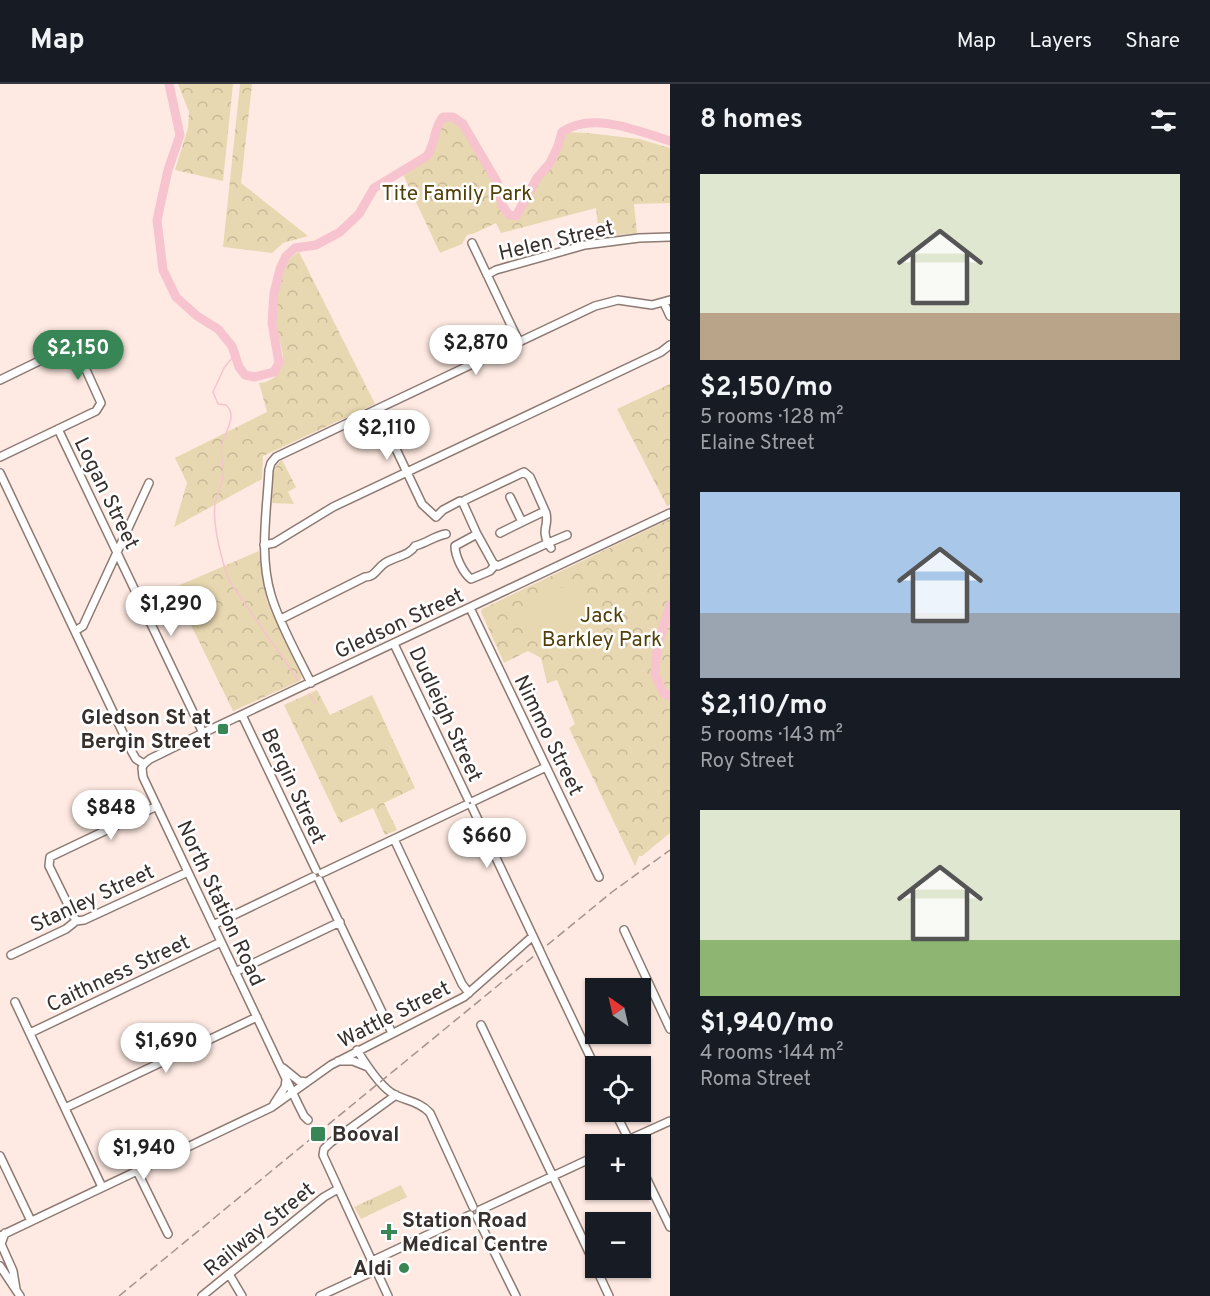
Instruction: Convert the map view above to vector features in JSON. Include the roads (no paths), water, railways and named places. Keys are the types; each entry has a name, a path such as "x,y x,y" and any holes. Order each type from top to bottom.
{"street":[{"name":"Helen Street","path":"487,275 496,270 585,246 639,238 670,237"},
{"path":"472,243 519,342"},
{"path":"311,683 271,595 264,545 271,463 276,457 607,302 630,300 652,305 667,301 670,316"},
{"path":"264,545 274,543 333,507 662,352 670,345"},
{"path":"0,380 72,347 77,350 101,405 96,411 0,457"},
{"path":"377,409 421,502 436,517 453,503 460,501 463,503"},
{"name":"Logan Street","path":"58,429 204,733"},
{"path":"463,503 468,497 524,472 530,477 545,511 547,518 544,534 550,545"},
{"name":"North Station Road","path":"0,473 132,752 136,759 144,764 142,773 157,806 286,1080 308,1120"},
{"path":"75,631 83,626 149,483"},
{"path":"510,497 522,522"},
{"path":"463,503 495,565"},
{"path":"500,533 545,511"},
{"name":"Gledson Street","path":"144,764 204,733 670,513"},
{"path":"281,619 365,577 372,576 386,562 410,553 415,546 437,535 446,534"},
{"path":"477,534 457,544 454,549 466,574 471,579 490,571 495,565"},
{"path":"495,565 502,565 550,545 567,535"},
{"name":"Nimmo Street","path":"470,608 599,877"},
{"name":"Dudleigh Street","path":"394,644 590,1056"},
{"name":"Bergin Street","path":"242,716 392,1033"},
{"path":"213,925 546,767"},
{"path":"76,921 49,866 49,860 55,854 157,806"},
{"path":"394,839 462,984 469,993"},
{"name":"Stanley Street","path":"11,955 66,929 76,921 84,920 188,872"},
{"path":"235,972 340,922"},
{"path":"624,930 670,1029"},
{"name":"Wattle Street","path":"2,1234 272,1107 336,1061 453,1004 469,993 533,936"},
{"name":"Caithness Street","path":"30,1033 221,942"},
{"path":"15,1002 102,1187"},
{"path":"65,1108 257,1017"},
{"path":"481,1025 585,1244"},
{"path":"357,1050 386,1088 396,1095 419,1104 429,1113 516,1296"},
{"path":"336,1061 349,1060 370,1068"},
{"path":"279,1064 297,1080 307,1082"},
{"path":"272,1107 285,1087 286,1080"},
{"path":"388,1296 323,1153 330,1143 396,1095"},
{"path":"645,1134 670,1120"},
{"path":"0,1156 31,1221"},
{"path":"372,1261 585,1161"},
{"path":"137,1171 168,1234"},
{"path":"651,1188 670,1227"},
{"name":"Railway Street","path":"202,1296 324,1197 338,1189"},
{"path":"2,1234 1,1244 13,1271 18,1292"},
{"path":"0,1266 18,1292"},
{"path":"320,1296 376,1270"},
{"path":"229,1274 242,1296"},
{"path":"601,1278 609,1296"}],"waterway":[{"path":"169,84 180,135 168,170 157,220 163,270 176,297 197,316 218,329 232,346 239,367 245,375 255,377 274,372 279,363 272,323 274,293 286,256 295,248 316,245 340,232 359,214 374,188 427,156 443,117 453,117 463,124 497,182 502,205 509,215 516,216 537,178 550,163 562,132 574,126 587,123 616,125 670,141"},
{"path":"235,354 224,368 213,392 218,404 226,405 231,414 230,424 221,448 223,476 214,512 218,543 230,582 298,680"},
{"path":"670,605 657,648 655,675 664,694 670,696"},
{"path":"309,694 315,703"}],"railway":[{"path":"119,1296 612,892 670,850"}],"place":[{"name":"Gledson St at Bergin Street","path":"223,729"},
{"name":"Booval","path":"318,1134"},
{"name":"Station Road Medical Centre","path":"389,1232"},
{"name":"Aldi","path":"404,1268"}],"park label":[{"name":"Tite Family Park","path":"457,193"},
{"name":"Jack Barkley Park","path":"602,627"}]}
